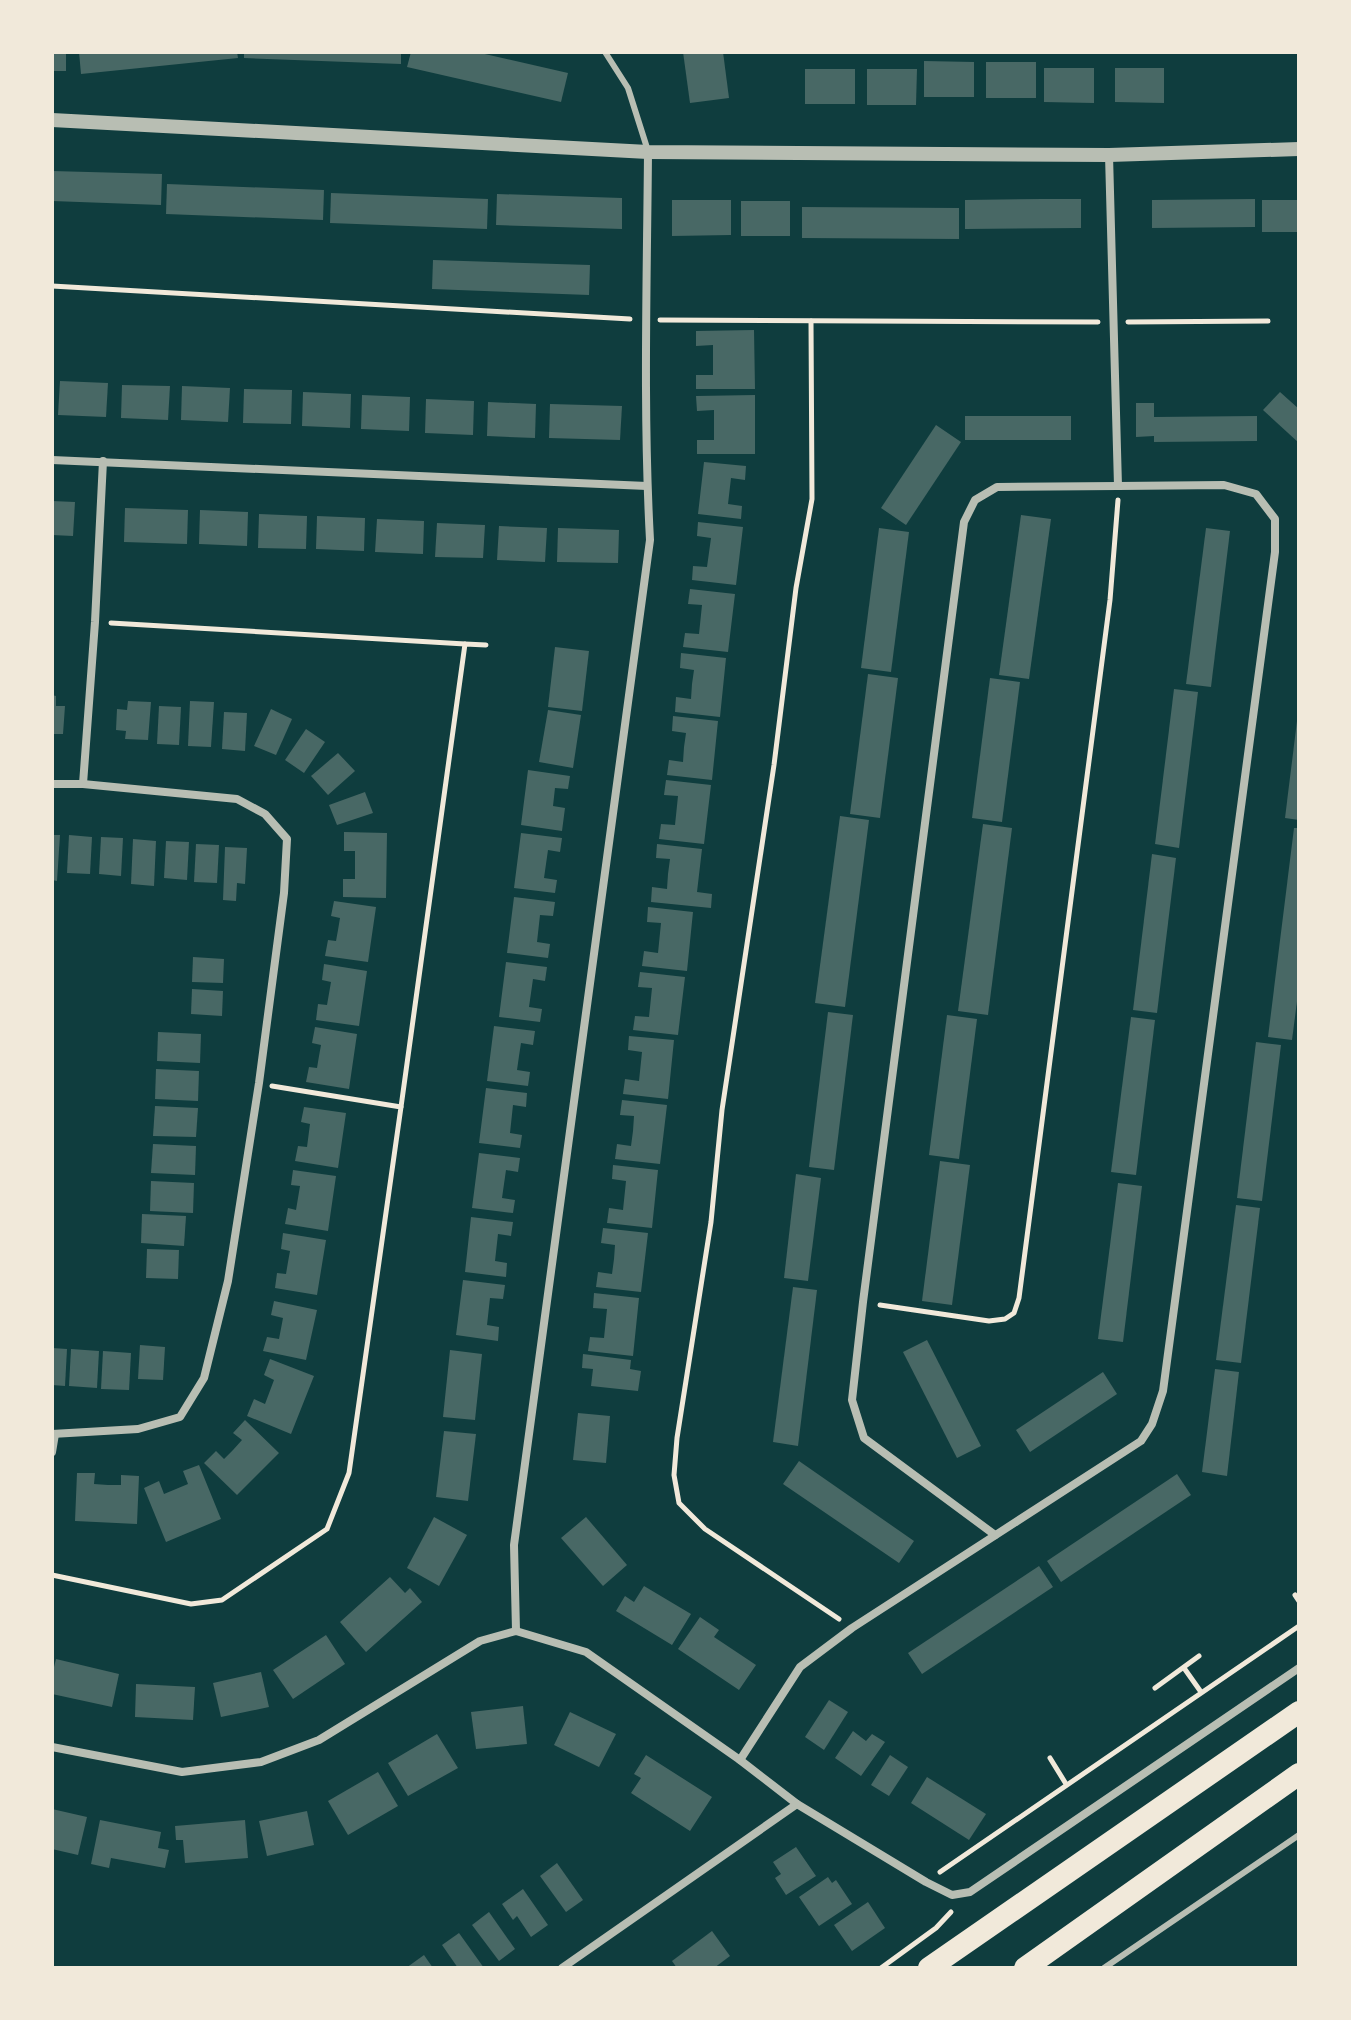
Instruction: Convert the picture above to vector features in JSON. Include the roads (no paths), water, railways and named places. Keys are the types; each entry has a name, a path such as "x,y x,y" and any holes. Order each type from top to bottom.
{"highway":[{"path":"929,1968 1299,1712"},
{"path":"1025,1968 1299,1774"}],"street":[{"path":"52,120 648,152 1109,155 1299,149"},
{"path":"516,1631 514,1545 650,540 647,486 648,152"},
{"path":"1109,155 1118,486"},
{"path":"52,460 647,486"},
{"path":"83,784 103,461"},
{"path":"740,1760 800,1667 852,1628 1141,1441 1152,1424 1163,1391 1275,552 1275,519 1256,494 1224,485 997,487 975,500 964,522 852,1400 864,1438 995,1535"},
{"path":"52,784 83,784 237,799 265,814 287,839 284,893 259,1083 228,1281 204,1378 180,1417 138,1429 54,1434 52,1452"},
{"path":"52,1747 182,1772 261,1762 319,1740 480,1641 516,1631 586,1652 797,1804 952,1895 970,1892 1299,1668"},
{"path":"562,1968 797,1804"}],"lane":[{"path":"605,52 628,88 648,152"},
{"path":"1104,1968 1299,1835"}]}
